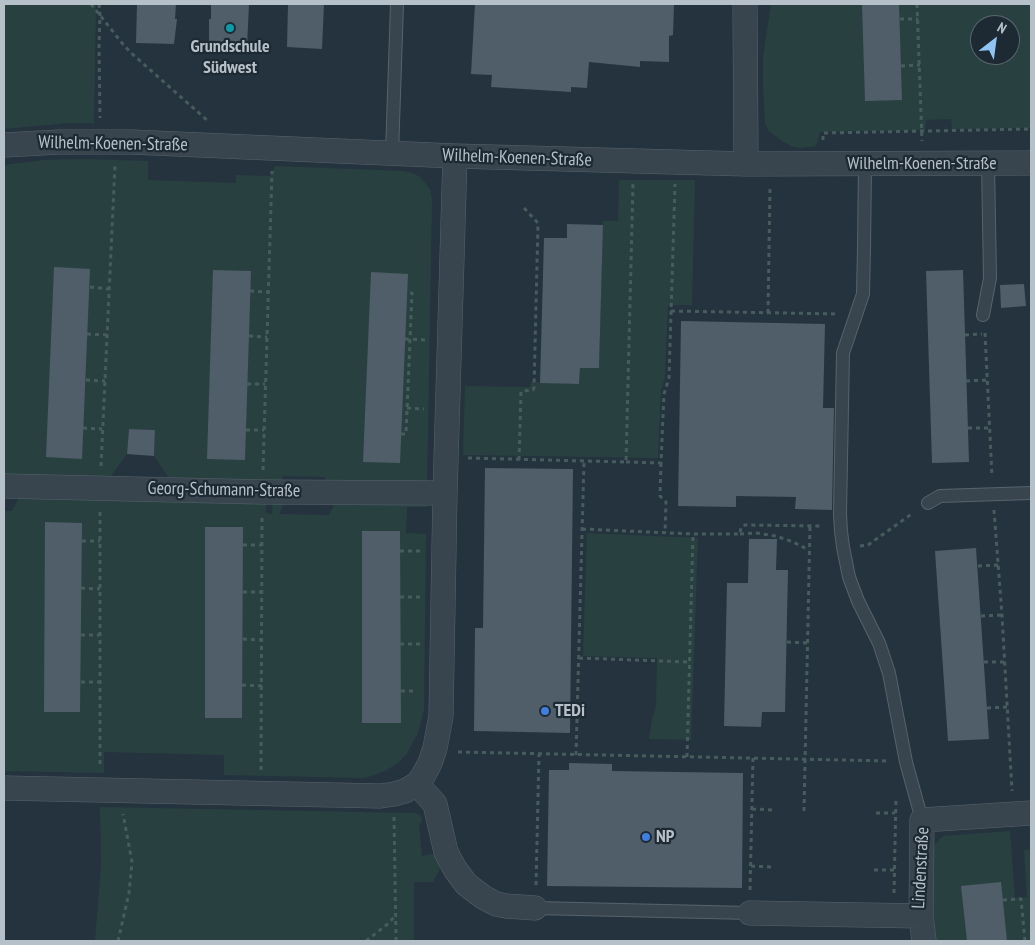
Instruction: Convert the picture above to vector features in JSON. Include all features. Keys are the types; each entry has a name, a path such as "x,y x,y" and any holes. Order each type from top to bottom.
{"street":[{"path":"745,4 746,164"},
{"name":"Wilhelm-Koenen-Straße","path":"4,145 59,142 131,142 392,154 746,164 1031,163"},
{"path":"4,788 364,796 394,794 417,784 427,769 435,748 441,716 445,493 455,156"},
{"name":"Georg-Schumann-Straße","path":"4,486 262,492 445,493"},
{"path":"417,784 434,804 446,852 466,884 496,904 535,908"},
{"name":"Lindenstraße","path":"750,913 921,916 922,820 1022,814"},
{"path":"921,916 924,941"}],"lane":[{"path":"392,154 397,4"},
{"path":"983,315 990,278 988,163"},
{"path":"864,164 863,291 843,353 841,526 849,577 859,604 879,643 889,673 906,762 922,820"},
{"path":"928,503 940,496 1031,493"},
{"path":"535,908 750,913"}],"path":[{"path":"90,4 130,52 213,125"},
{"path":"99,4 100,126"},
{"path":"917,4 923,164"},
{"path":"900,19 918,19"},
{"path":"901,66 920,65"},
{"path":"823,164 823,133 1031,129"},
{"path":"626,462 633,161"},
{"path":"768,313 770,164"},
{"path":"665,533 666,503 660,496 664,394 669,378 675,176"},
{"path":"519,460 521,392 523,390 534,390 538,223 524,208"},
{"path":"90,288 109,289"},
{"path":"250,291 268,292"},
{"path":"401,434 406,434 406,387 412,293 407,293"},
{"path":"671,311 856,315"},
{"path":"983,315 1008,707 1022,814"},
{"path":"88,334 107,335"},
{"path":"965,335 985,334"},
{"path":"249,336 267,337"},
{"path":"86,380 104,381"},
{"path":"966,381 987,380"},
{"path":"248,384 265,384"},
{"path":"83,428 102,429"},
{"path":"968,428 989,428"},
{"path":"246,430 264,430"},
{"path":"446,458 661,463"},
{"path":"576,755 584,461"},
{"path":"868,545 928,503"},
{"path":"740,534 741,527 745,525 841,526"},
{"path":"804,811 810,526"},
{"path":"582,529 693,534 756,533 776,536 809,550"},
{"path":"687,757 693,534"},
{"path":"82,541 100,541"},
{"path":"243,545 262,545"},
{"path":"400,551 429,551"},
{"path":"978,566 999,565"},
{"path":"82,588 100,588"},
{"path":"243,592 262,592"},
{"path":"400,597 428,597"},
{"path":"981,616 1002,615"},
{"path":"81,635 100,636"},
{"path":"243,639 262,640"},
{"path":"787,642 807,643"},
{"path":"400,644 427,644"},
{"path":"578,658 689,662"},
{"path":"984,662 1005,662"},
{"path":"80,682 100,682"},
{"path":"242,685 262,686"},
{"path":"400,691 418,691"},
{"path":"987,708 1008,707"},
{"path":"435,748 452,752 906,762"},
{"path":"535,908 539,754"},
{"path":"750,913 753,758"},
{"path":"118,941 129,893 132,862 120,790"},
{"path":"394,794 396,941"},
{"path":"894,916 896,796"},
{"path":"752,809 774,810"},
{"path":"876,813 895,813"},
{"path":"751,866 772,867"},
{"path":"874,870 894,870"},
{"path":"1003,900 1021,899 1025,941"},
{"path":"366,941 395,916"}],"green space":[{"path":"4,4 96,4 94,123 68,123 4,129"},
{"path":"771,4 1031,4 1031,128 952,129 951,119 926,120 925,130 820,132 816,146 800,148 791,146 769,131 765,123 763,57"},
{"path":"44,160 148,161 148,180 236,183 236,175 270,176 275,166 403,171 420,177 430,189 432,199 427,486 325,486 325,477 283,476 282,485 173,484 154,456 155,430 129,429 127,454 106,483 96,476 4,481 4,165"},
{"path":"619,180 695,180 692,305 668,305 665,378 661,390 658,458 463,455 465,386 530,387 531,382 579,384 580,368 599,368 603,221 618,221"},
{"path":"22,492 266,496 266,513 272,514 273,496 287,496 279,514 329,515 338,497 427,498 427,507 407,507 406,533 426,534 424,709 418,733 406,755 385,771 364,778 224,775 224,755 104,752 104,773 4,771 4,511 12,511"},
{"path":"587,533 698,538 691,740 649,739 656,706 657,658 583,656"},
{"path":"100,807 415,813 420,815 422,819 419,827 422,856 438,853 442,865 433,882 414,882 414,941 95,941 101,865"},
{"path":"1010,831 1015,898 1027,897 1024,850 1031,849 1031,941 927,941 930,852 935,844 943,836"}],"building":[{"path":"137,4 176,4 175,19 177,19 174,44 136,43"},
{"path":"211,4 249,4 247,47 209,45"},
{"path":"288,4 324,4 322,49 287,47"},
{"path":"475,4 674,4 673,35 669,36 669,62 640,61 640,67 589,62 587,88 571,87 571,92 491,87 492,75 471,74"},
{"path":"862,4 899,4 902,100 865,101"},
{"path":"567,224 603,225 599,368 580,368 579,384 540,383 544,238 567,238"},
{"path":"54,267 90,269 82,459 46,457"},
{"path":"213,270 251,271 245,460 207,459"},
{"path":"963,270 969,462 932,463 926,271"},
{"path":"371,272 408,274 400,463 363,462"},
{"path":"1024,284 1026,306 1001,308 1000,285"},
{"path":"681,321 825,324 823,408 834,408 832,510 795,509 796,497 736,496 736,507 678,506"},
{"path":"129,429 155,430 154,456 127,454"},
{"path":"485,468 573,469 570,733 474,731 475,628 483,628"},
{"path":"45,522 82,523 80,712 44,712"},
{"path":"205,527 243,527 242,718 205,718"},
{"path":"362,531 400,531 401,723 362,723"},
{"path":"749,539 777,539 776,570 788,570 785,712 762,712 761,727 724,726 727,583 748,583"},
{"path":"976,548 989,739 948,741 935,551"},
{"path":"569,763 612,764 612,771 743,773 742,888 547,886 549,770 569,770"},
{"path":"1001,882 1007,941 967,941 961,886"}],"place":[{"name":"Grundschule Südwest","path":"230,28"},
{"name":"TEDi","path":"545,711"},
{"name":"NP","path":"646,837"}]}
